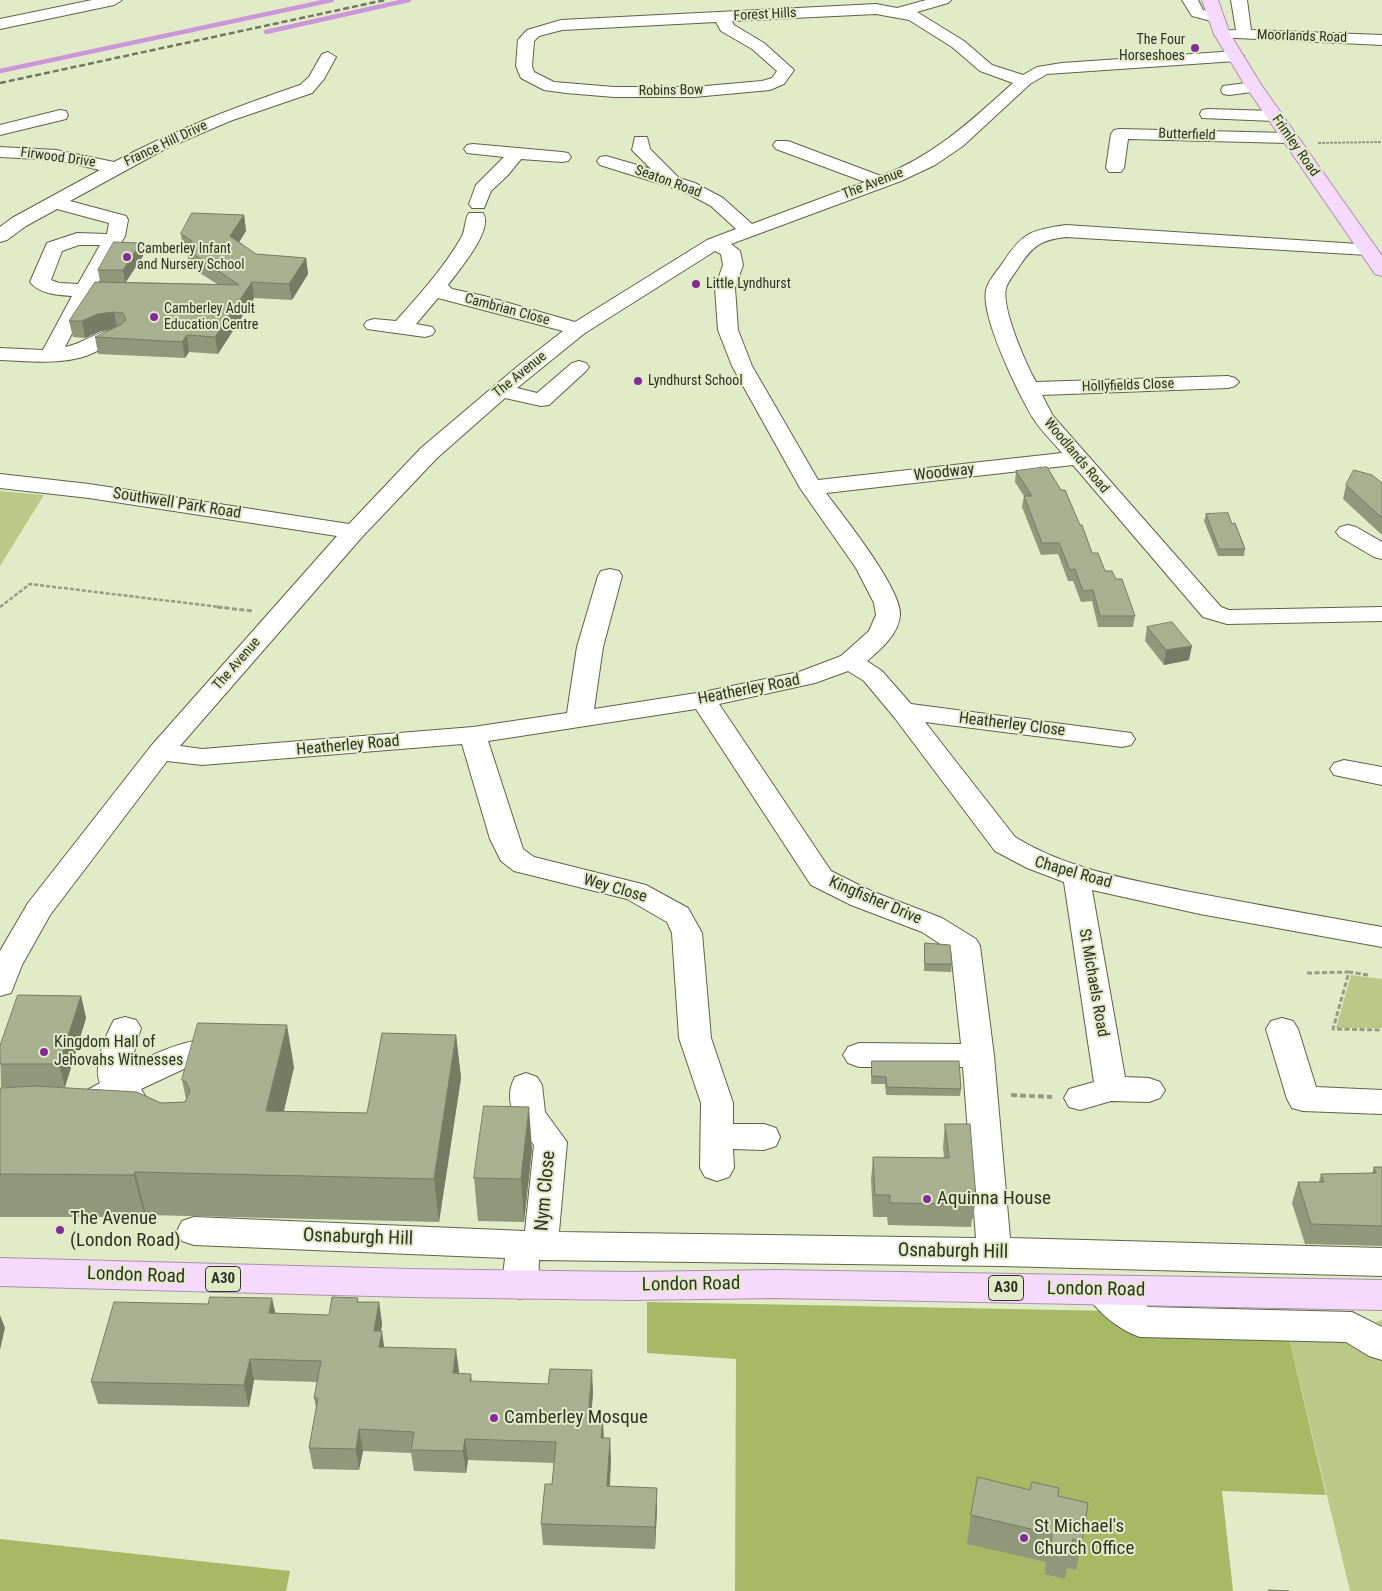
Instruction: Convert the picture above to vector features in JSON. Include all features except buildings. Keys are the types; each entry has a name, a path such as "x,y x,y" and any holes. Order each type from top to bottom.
{"main road":[{"name":"Frimley Road","path":"1210,0 1222,34 1254,87 1382,270"},
{"name":"London Road","path":"0,1272 191,1279 520,1285 775,1284 1382,1294"}],"street":[{"path":"0,24 114,0"},
{"path":"901,12 942,0"},
{"path":"1190,0 1198,13 1215,17"},
{"path":"1239,0 1244,34"},
{"name":"Forest Hills","path":"547,28 641,13 722,17 799,7 876,9 901,12 914,16 958,44 986,68 1024,81"},
{"name":"Robins Bow","path":"547,28 533,33 526,40 524,66 527,76 550,86 614,92 694,92 764,86 783,76 786,70 758,46 728,28 722,17"},
{"name":"Moorlands Road","path":"1222,34 1382,40"},
{"name":"France Hill Drive","path":"0,236 19,222 116,168 188,132 306,89 316,79 328,56"},
{"name":"The Avenue","path":"0,985 7,965 38,910 78,856 160,752 281,614 354,532 429,453 500,391 578,329 714,244 881,182 929,161 957,142 1024,81 1043,70 1144,56 1236,56"},
{"path":"1229,90 1254,87"},
{"path":"1208,114 1274,116"},
{"name":"Firwood Drive","path":"0,130 60,115"},
{"name":"Butterfield","path":"1116,168 1120,134 1290,138"},
{"path":"641,141 641,150 673,181"},
{"path":"782,145 881,182"},
{"path":"473,148 562,157"},
{"name":"Firwood Drive","path":"0,152 56,155 116,168"},
{"path":"402,328 438,286 476,229 477,211 482,189 502,171 516,153"},
{"name":"Seaton Road","path":"606,161 673,181 717,202 748,230"},
{"path":"45,362 113,240 119,220 56,203"},
{"name":"Woodlands Road","path":"1367,249 1066,231 1043,234 1024,245 996,288 1001,320 1015,362 1044,418 1212,612 1227,617 1382,614"},
{"path":"113,240 77,239 54,247 40,282 56,289 118,292"},
{"name":"Heatherley Road","path":"160,752 202,757 473,735 703,700 806,678 850,661 867,648 881,633 888,614 886,603 868,568 811,488 742,366 728,330 725,288 733,265 732,255 726,248 714,244"},
{"name":"Cambrian Close","path":"438,286 446,294 477,300 578,329"},
{"path":"374,325 425,331"},
{"path":"0,354 45,362 78,351 105,338 118,335"},
{"path":"500,391 541,400 578,368"},
{"name":"Hollyfields Close","path":"1028,389 1228,382"},
{"name":"Woodway","path":"811,488 1078,458"},
{"name":"Southwell Park Road","path":"0,481 119,495 354,532"},
{"path":"1348,532 1382,552"},
{"path":"579,718 590,647 610,576"},
{"name":"Chapel Road","path":"850,661 873,676 1005,844 1028,860 1078,877 1174,899 1382,937"},
{"name":"Kingfisher Drive","path":"703,700 821,878 861,898 932,925 965,946 978,1056 994,1252"},
{"name":"Heatherley Close","path":"902,711 1122,739"},
{"name":"Wey Close","path":"473,735 504,839 511,854 524,864 547,871 636,892 678,915 687,933 694,1038 717,1103 717,1168"},
{"path":"1344,769 1382,776"},
{"name":"St Michaels Road","path":"1078,877 1078,891 1111,1089"},
{"path":"125,1028 112,1074 118,1088 154,1118"},
{"path":"1282,1029 1303,1100 1382,1102"},
{"path":"56,1113 80,1110 157,1065 186,1053 212,1049"},
{"path":"859,1055 978,1056"},
{"name":"Nym Close","path":"520,1245 551,1142 529,1116 526,1084"},
{"path":"1080,1098 1111,1089 1149,1090"},
{"path":"717,1136 764,1137"},
{"name":"Osnaburgh Hill","path":"194,1231 520,1245 994,1252 1382,1262"},
{"path":"520,1245 520,1285"},
{"path":"1102,1290 1140,1322 1352,1327 1382,1345"}],"path":[{"path":"1318,143 1382,142"},
{"path":"0,607 30,584 281,614"},
{"path":"1349,972 1333,1030 1382,1030"},
{"path":"1306,973 1349,972 1368,974"}],"green space":[{"path":"0,491 44,495 0,566"},
{"path":"1351,975 1382,979 1382,1028 1336,1028"},
{"path":"647,1302 1113,1311 1287,1330 1326,1495 1222,1491 1233,1591 735,1591 736,1359 647,1353"},
{"path":"1382,1320 1382,1591 1350,1591 1287,1330 1346,1332"},
{"path":"0,1539 290,1571 286,1591 0,1591"}],"waterway":[{"path":"0,71 332,0"},
{"path":"266,32 409,0"}],"railway":[{"path":"0,83 385,0"}],"place":[{"name":"The Four Horseshoes","path":"1195,48"},
{"name":"Camberley Infant and Nursery School","path":"127,257"},
{"name":"Little Lyndhurst","path":"696,284"},
{"name":"Camberley Adult Education Centre","path":"154,317"},
{"name":"Lyndhurst School","path":"638,381"},
{"name":"Kingdom Hall of Jehovahs Witnesses","path":"44,1052"},
{"name":"Aquinna House","path":"927,1199"},
{"name":"The Avenue (London Road)","path":"60,1230"},
{"name":"Camberley Mosque","path":"494,1418"},
{"name":"St Michael's Church Office","path":"1024,1538"}]}
